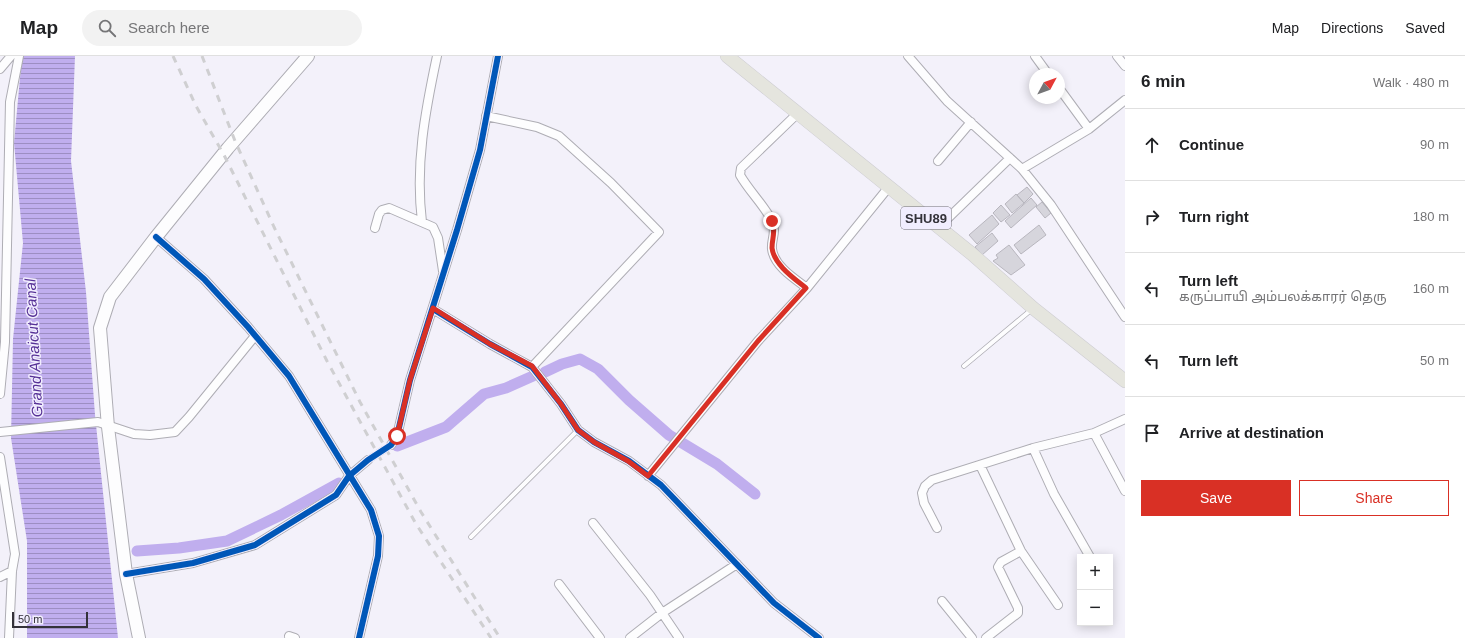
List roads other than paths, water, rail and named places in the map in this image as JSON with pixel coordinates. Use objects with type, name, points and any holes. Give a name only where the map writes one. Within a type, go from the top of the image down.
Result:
[{"type":"main road","points":[[140,638],[126,574],[103,424],[100,328],[110,297],[228,148],[308,56]]},
{"type":"main road","name":"SHU89","points":[[727,56],[938,227],[1033,308],[1125,381]]},
{"type":"street","points":[[0,69],[11,56]]},
{"type":"street","points":[[0,394],[10,102],[19,56]]},
{"type":"street","points":[[422,222],[419,200],[423,124],[437,56]]},
{"type":"street","points":[[391,445],[397,436],[410,380],[480,150],[498,56]]},
{"type":"street","points":[[908,56],[947,101],[1022,169],[1051,205],[1125,318]]},
{"type":"street","points":[[1035,56],[1044,68]]},
{"type":"street","points":[[1117,56],[1125,66]]},
{"type":"street","points":[[1065,96],[1089,129]]},
{"type":"street","points":[[1022,169],[1089,129],[1125,100]]},
{"type":"street","points":[[798,114],[741,168],[740,175],[772,221],[775,231],[772,249],[777,261],[788,274],[806,288]]},
{"type":"street","points":[[486,116],[537,127],[559,136],[611,183],[659,232],[532,366]]},
{"type":"street","points":[[938,161],[971,122]]},
{"type":"street","points":[[938,227],[1010,158]]},
{"type":"street","points":[[648,476],[758,341],[806,288],[888,188]]},
{"type":"street","points":[[375,228],[378,214],[382,210],[388,208],[433,227],[438,238],[443,273]]},
{"type":"street","points":[[156,237],[204,279],[289,376],[371,510],[379,536],[378,556],[359,638]]},
{"type":"street","points":[[1117,306],[1125,300]]},
{"type":"street","points":[[433,308],[490,344],[532,366],[561,404],[578,430],[594,442],[628,461],[661,485],[774,602],[819,638]]},
{"type":"street","points":[[4,432],[103,424],[134,434],[150,435],[175,432],[190,417],[255,336]]},
{"type":"street","points":[[937,528],[924,503],[922,493],[925,486],[932,480],[1033,448],[1094,433],[1125,419]]},
{"type":"street","points":[[1094,433],[1125,490]]},
{"type":"street","points":[[1033,448],[1054,494],[1088,554]]},
{"type":"street","points":[[0,457],[15,554],[12,571],[9,638]]},
{"type":"street","points":[[126,574],[193,563],[255,545],[336,495],[349,476],[368,460]]},
{"type":"street","points":[[980,465],[1021,551],[1058,606]]},
{"type":"street","points":[[593,523],[650,595],[679,638]]},
{"type":"street","points":[[986,638],[1018,613],[1018,608],[998,567],[1001,562],[1021,551]]},
{"type":"street","points":[[630,638],[662,613],[737,564]]},
{"type":"street","points":[[0,577],[12,571]]},
{"type":"street","points":[[559,584],[600,638]]},
{"type":"street","points":[[942,601],[972,638]]},
{"type":"lane","points":[[964,366],[1033,308]]},
{"type":"lane","points":[[471,537],[578,430]]},
{"type":"water","name":"Grand Anaicut Canal","points":[[22,56],[75,56],[71,161],[86,292],[95,415],[118,638],[27,638],[27,541],[11,438],[13,339],[23,243],[14,143]]},
{"type":"waterway","points":[[545,372],[562,364],[580,359],[598,369],[629,400],[669,435],[717,464],[755,494]]},
{"type":"waterway","points":[[397,446],[446,427],[484,394],[506,388],[533,376]]},
{"type":"waterway","points":[[137,551],[179,548],[227,541],[281,515],[339,483]]},
{"type":"tunnel","points":[[368,460],[391,445]]},
{"type":"railway","points":[[173,56],[196,106],[224,155],[327,361],[416,524],[491,638]]},
{"type":"railway","points":[[202,56],[235,141],[274,227],[360,402],[421,512],[500,638]]}]
